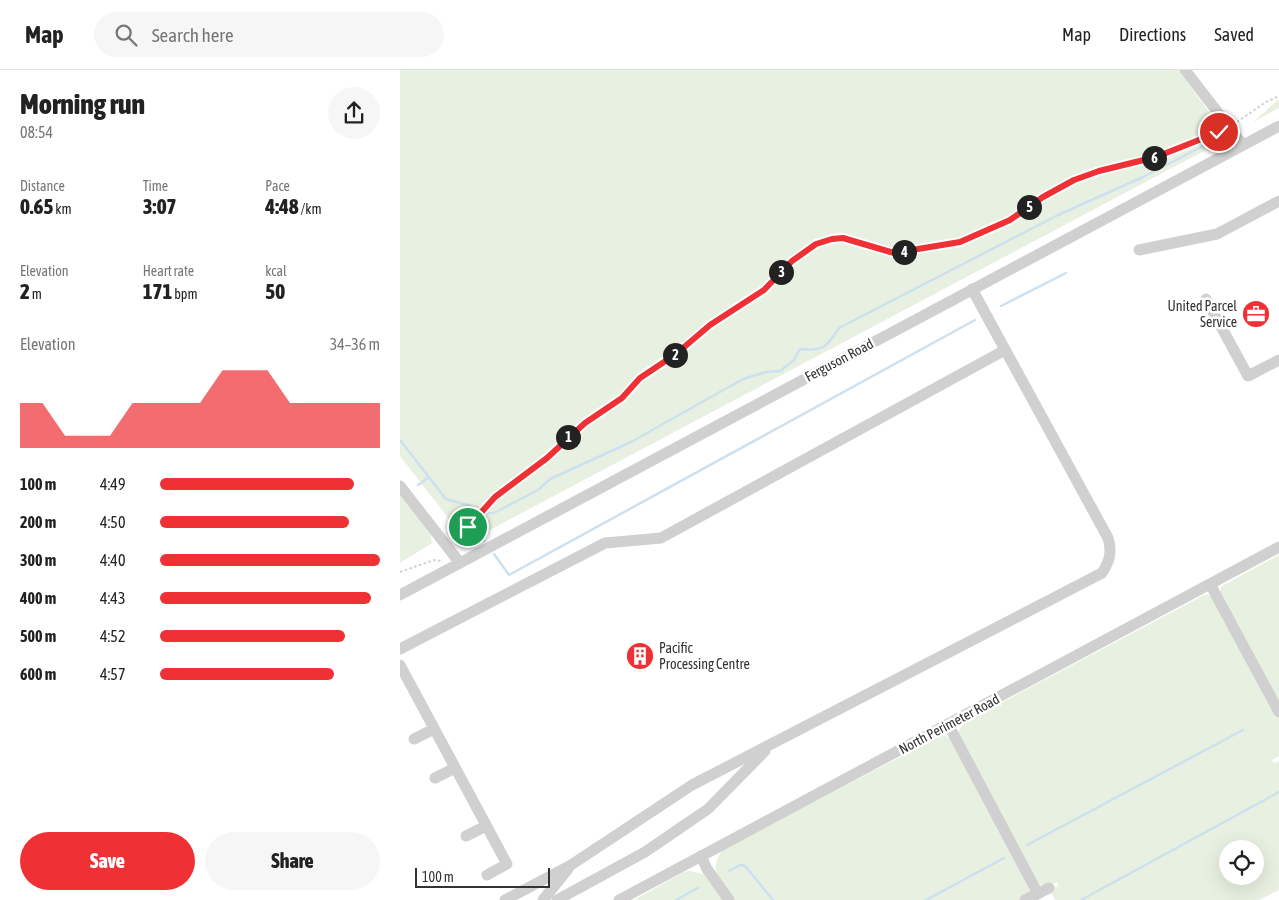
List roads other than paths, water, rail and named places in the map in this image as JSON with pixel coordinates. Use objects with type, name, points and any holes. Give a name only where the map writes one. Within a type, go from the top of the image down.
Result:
[{"type":"street","points":[[1185,70],[1244,145]]},
{"type":"street","name":"Ferguson Road","points":[[400,595],[1279,126]]},
{"type":"street","points":[[1138,250],[1217,234],[1279,201]]},
{"type":"street","points":[[505,900],[571,865],[692,785],[1096,578],[1102,573],[1107,566],[1111,549],[1108,538],[972,289]]},
{"type":"street","points":[[1206,299],[1248,376],[1279,360]]},
{"type":"street","points":[[400,649],[605,544],[661,538],[1006,350]]},
{"type":"street","points":[[400,486],[460,563]]},
{"type":"street","name":"North Perimeter Road","points":[[620,900],[1279,547]]},
{"type":"street","points":[[1210,584],[1279,712]]},
{"type":"street","points":[[400,666],[507,864],[487,875]]},
{"type":"street","points":[[948,724],[1038,894]]},
{"type":"street","points":[[414,739],[434,728]]},
{"type":"street","points":[[556,900],[645,852],[708,809],[774,743]]},
{"type":"street","points":[[435,778],[455,768]]},
{"type":"street","points":[[466,836],[486,826]]},
{"type":"street","points":[[701,856],[707,869],[729,900]]},
{"type":"street","points":[[543,900],[571,865]]},
{"type":"street","points":[[1025,900],[1049,888]]},
{"type":"waterway","points":[[483,513],[494,513],[538,490],[550,479],[631,442],[743,379],[766,372],[780,371],[794,360],[800,349],[819,349],[824,347],[839,328],[1058,215],[1143,177],[1205,145]]},
{"type":"waterway","points":[[1001,306],[1066,273]]},
{"type":"waterway","points":[[494,554],[509,575],[975,320]]},
{"type":"waterway","points":[[400,440],[446,499],[471,506],[483,513],[472,527],[484,541]]},
{"type":"waterway","points":[[418,485],[429,477]]},
{"type":"waterway","points":[[1027,845],[1243,730]]},
{"type":"waterway","points":[[1081,900],[1279,792]]},
{"type":"waterway","points":[[926,900],[1004,858]]},
{"type":"waterway","points":[[729,871],[740,865],[745,866],[773,900]]},
{"type":"waterway","points":[[676,900],[698,888]]},
{"type":"place","name":"United Parcel Service","points":[[1256,314]]},
{"type":"place","name":"Pacific Processing Centre","points":[[640,656]]}]
